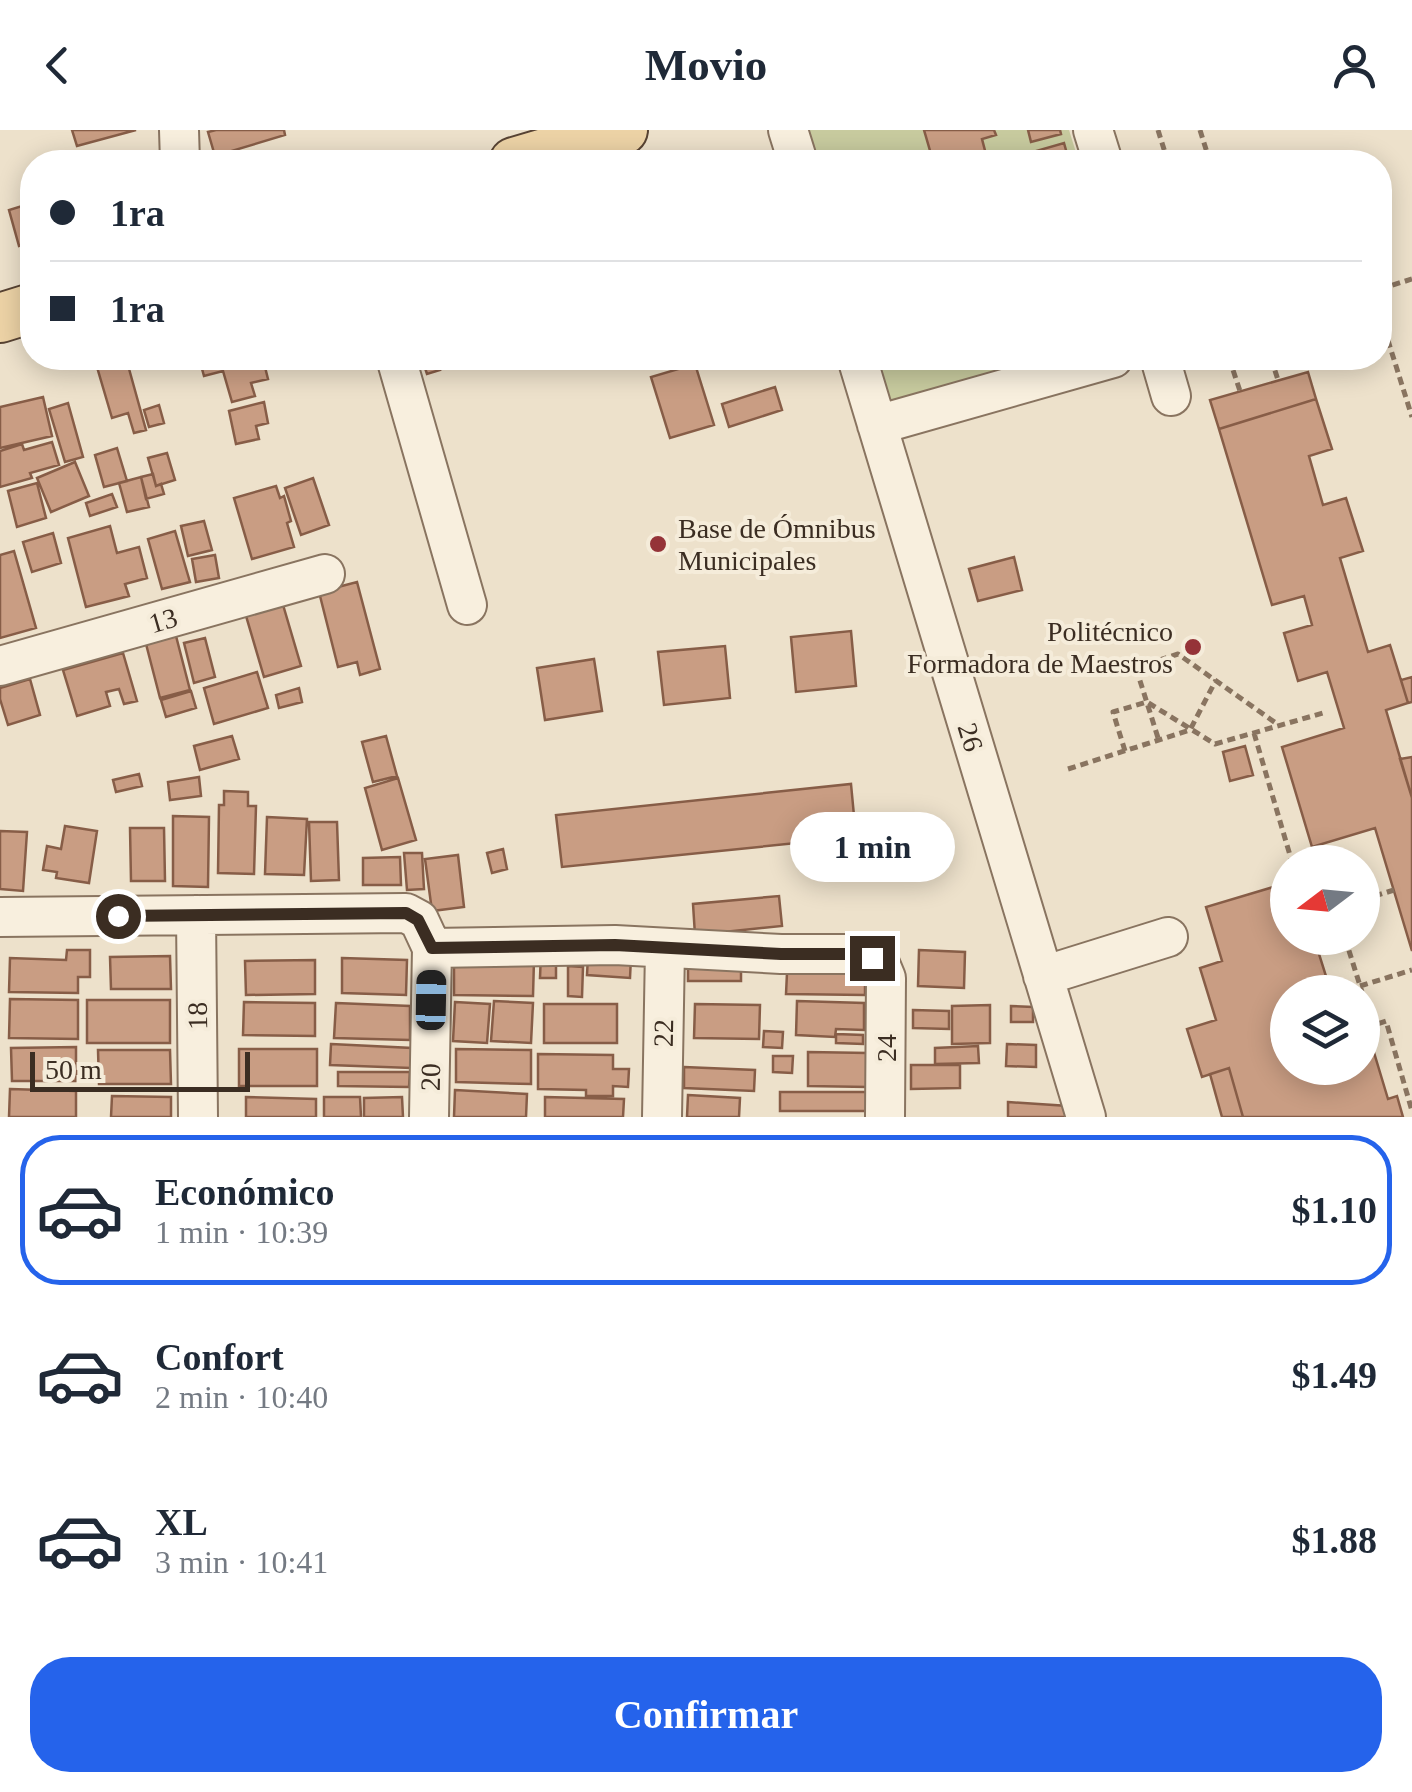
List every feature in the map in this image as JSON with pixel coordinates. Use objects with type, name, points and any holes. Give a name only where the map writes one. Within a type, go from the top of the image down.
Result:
[{"type":"main road","points":[[558,140],[624,130]]},
{"type":"street","points":[[399,370],[468,605]]},
{"type":"street","name":"26","points":[[861,370],[1086,1117]]},
{"type":"street","points":[[877,425],[1071,370]]},
{"type":"street","points":[[1164,370],[1172,396]]},
{"type":"street","name":"13","points":[[0,666],[325,574]]},
{"type":"street","points":[[0,917],[406,913],[425,934],[665,949]]},
{"type":"street","name":"18","points":[[196,916],[198,1117]]},
{"type":"street","name":"20","points":[[425,934],[429,1117]]},
{"type":"street","points":[[1043,976],[1168,937]]},
{"type":"street","name":"24","points":[[665,949],[856,954],[872,958],[886,978],[885,1117]]},
{"type":"street","name":"22","points":[[662,1117],[665,949]]},
{"type":"path","points":[[1392,353],[1412,417]]},
{"type":"path","points":[[1233,370],[1240,392]]},
{"type":"path","points":[[1275,370],[1278,380]]},
{"type":"path","points":[[1122,672],[1178,654],[1280,726]]},
{"type":"path","points":[[1136,668],[1158,740]]},
{"type":"path","points":[[1068,769],[1190,730],[1216,680]]},
{"type":"path","points":[[1125,752],[1113,712],[1147,702],[1215,744],[1324,712]]},
{"type":"path","points":[[1254,733],[1287,845]]},
{"type":"path","points":[[1380,894],[1394,890]]},
{"type":"path","points":[[1380,983],[1412,970]]},
{"type":"path","points":[[1380,1024],[1386,1022],[1412,1111]]},
{"type":"green space","points":[[809,130],[1069,130],[1075,150],[815,150]]},
{"type":"green space","points":[[882,370],[1008,370],[892,405]]},
{"type":"building","points":[[72,130],[136,130],[77,146]]},
{"type":"building","points":[[284,130],[285,135],[235,150],[213,150],[208,132]]},
{"type":"building","points":[[924,130],[994,130],[996,135],[982,139],[985,150],[930,150]]},
{"type":"building","points":[[1028,130],[1060,130],[1061,134],[1031,142]]},
{"type":"building","points":[[1064,143],[1066,150],[1040,150]]},
{"type":"building","points":[[20,207],[19,246],[9,210]]},
{"type":"building","points":[[98,370],[129,370],[146,430],[134,433],[128,413],[112,418]]},
{"type":"building","points":[[202,370],[266,370],[268,379],[251,383],[255,396],[232,402],[223,371],[204,376]]},
{"type":"building","points":[[675,370],[697,370],[714,425],[670,438],[651,377]]},
{"type":"building","points":[[1308,372],[1316,399],[1219,429],[1210,400]]},
{"type":"building","points":[[775,387],[782,410],[729,427],[722,404]]},
{"type":"building","points":[[43,397],[52,436],[0,448],[0,407]]},
{"type":"building","points":[[1316,399],[1332,449],[1309,456],[1323,505],[1346,498],[1363,551],[1340,558],[1368,652],[1390,645],[1408,703],[1386,710],[1412,798],[1412,951],[1375,828],[1311,845],[1282,747],[1344,728],[1327,672],[1298,681],[1284,633],[1312,625],[1304,596],[1272,605],[1219,429]]},
{"type":"building","points":[[264,402],[268,423],[256,426],[259,439],[236,444],[229,411]]},
{"type":"building","points":[[68,403],[83,457],[65,462],[49,409]]},
{"type":"building","points":[[159,405],[164,423],[149,427],[144,410]]},
{"type":"building","points":[[52,442],[59,465],[0,487],[0,451],[22,444],[24,450]]},
{"type":"building","points":[[117,448],[127,481],[104,487],[95,455]]},
{"type":"building","points":[[167,453],[175,480],[156,486],[148,458]]},
{"type":"building","points":[[75,462],[89,496],[51,512],[37,478]]},
{"type":"building","points":[[153,474],[156,486],[161,484],[164,494],[146,499],[141,477]]},
{"type":"building","points":[[141,477],[149,507],[127,512],[119,483]]},
{"type":"building","points":[[313,478],[329,525],[301,535],[285,488]]},
{"type":"building","points":[[37,483],[46,518],[17,527],[8,491]]},
{"type":"building","points":[[276,486],[280,498],[284,496],[294,547],[252,559],[234,498]]},
{"type":"building","points":[[112,494],[117,507],[90,516],[86,503]]},
{"type":"building","points":[[204,521],[212,550],[188,556],[181,526]]},
{"type":"building","points":[[110,526],[117,553],[139,547],[147,578],[125,584],[129,596],[86,607],[68,538]]},
{"type":"building","points":[[175,531],[190,582],[162,589],[148,539]]},
{"type":"building","points":[[53,533],[61,563],[32,572],[23,542]]},
{"type":"building","points":[[14,551],[36,628],[0,638],[0,555]]},
{"type":"building","points":[[215,555],[219,578],[196,582],[192,559]]},
{"type":"building","points":[[1014,557],[1022,590],[978,601],[969,569]]},
{"type":"building","points":[[357,582],[380,669],[360,675],[357,662],[338,667],[319,592]]},
{"type":"building","points":[[281,598],[301,666],[264,677],[244,609]]},
{"type":"building","points":[[851,631],[856,686],[796,692],[791,637]]},
{"type":"building","points":[[176,636],[190,690],[160,698],[146,644]]},
{"type":"building","points":[[205,638],[215,677],[194,683],[184,643]]},
{"type":"building","points":[[725,646],[730,698],[664,705],[658,652]]},
{"type":"building","points":[[123,653],[137,701],[124,704],[119,689],[106,692],[110,706],[77,716],[63,670]]},
{"type":"building","points":[[594,659],[602,711],[545,720],[537,668]]},
{"type":"building","points":[[257,672],[268,708],[214,724],[204,688]]},
{"type":"building","points":[[1412,677],[1412,702],[1408,703],[1401,680]]},
{"type":"building","points":[[30,679],[40,715],[8,725],[0,688]]},
{"type":"building","points":[[299,688],[302,702],[279,708],[276,695]]},
{"type":"building","points":[[191,691],[196,708],[166,717],[161,700]]},
{"type":"building","points":[[232,736],[239,759],[200,770],[194,746]]},
{"type":"building","points":[[386,736],[397,776],[373,782],[362,742]]},
{"type":"building","points":[[1245,746],[1253,775],[1230,781],[1223,752]]},
{"type":"building","points":[[1412,757],[1412,798],[1400,759]]},
{"type":"building","points":[[139,774],[142,786],[116,792],[113,780]]},
{"type":"building","points":[[199,777],[201,796],[170,800],[168,782]]},
{"type":"building","points":[[398,778],[416,840],[382,850],[365,788]]},
{"type":"building","points":[[851,784],[856,837],[562,867],[556,815]]},
{"type":"building","points":[[224,791],[248,792],[248,806],[256,806],[254,874],[218,873],[219,805],[224,805]]},
{"type":"building","points":[[173,816],[209,817],[208,887],[173,886]]},
{"type":"building","points":[[267,817],[307,819],[304,875],[265,874]]},
{"type":"building","points":[[309,822],[337,822],[339,880],[311,881]]},
{"type":"building","points":[[65,826],[97,831],[89,883],[56,878],[57,872],[43,870],[47,846],[61,849]]},
{"type":"building","points":[[130,828],[164,828],[165,881],[131,881]]},
{"type":"building","points":[[0,831],[27,832],[23,891],[0,889]]},
{"type":"building","points":[[503,849],[507,869],[492,873],[487,853]]},
{"type":"building","points":[[404,853],[422,853],[424,889],[407,890]]},
{"type":"building","points":[[458,855],[464,907],[432,911],[425,859]]},
{"type":"building","points":[[400,857],[401,885],[363,885],[363,858]]},
{"type":"building","points":[[1270,888],[1270,955],[1319,955],[1326,975],[1270,975],[1270,1085],[1380,1085],[1380,1072],[1388,1099],[1397,1096],[1403,1117],[1243,1117],[1229,1068],[1202,1077],[1187,1029],[1216,1020],[1200,968],[1222,961],[1206,907]]},
{"type":"building","points":[[779,896],[782,926],[695,935],[693,904]]},
{"type":"building","points":[[67,950],[90,950],[90,977],[78,977],[78,993],[9,992],[10,958],[66,960]]},
{"type":"building","points":[[919,950],[965,952],[964,988],[918,986]]},
{"type":"building","points":[[541,952],[556,952],[556,978],[540,978]]},
{"type":"building","points":[[588,955],[631,957],[630,978],[587,975]]},
{"type":"building","points":[[170,956],[171,989],[111,989],[110,957]]},
{"type":"building","points":[[342,958],[407,960],[406,995],[342,993]]},
{"type":"building","points":[[454,959],[534,960],[533,996],[454,995]]},
{"type":"building","points":[[315,960],[315,994],[246,995],[245,961]]},
{"type":"building","points":[[688,961],[741,961],[741,981],[688,981]]},
{"type":"building","points":[[568,966],[583,967],[582,997],[568,996]]},
{"type":"building","points":[[787,973],[865,974],[865,995],[786,994]]},
{"type":"building","points":[[10,999],[78,1000],[78,1039],[9,1038]]},
{"type":"building","points":[[87,1000],[170,1000],[170,1043],[87,1043]]},
{"type":"building","points":[[494,1001],[533,1003],[531,1043],[491,1041]]},
{"type":"building","points":[[797,1001],[864,1003],[864,1030],[836,1029],[835,1037],[796,1035]]},
{"type":"building","points":[[244,1002],[315,1003],[315,1036],[243,1035]]},
{"type":"building","points":[[455,1002],[490,1004],[487,1043],[453,1041]]},
{"type":"building","points":[[336,1003],[410,1006],[410,1040],[334,1038]]},
{"type":"building","points":[[544,1004],[617,1004],[617,1043],[544,1043]]},
{"type":"building","points":[[695,1004],[760,1005],[759,1039],[694,1038]]},
{"type":"building","points":[[990,1005],[990,1043],[952,1044],[952,1006]]},
{"type":"building","points":[[1011,1006],[1033,1007],[1033,1022],[1011,1022]]},
{"type":"building","points":[[913,1010],[949,1011],[949,1029],[913,1028]]},
{"type":"building","points":[[764,1031],[783,1032],[782,1048],[763,1047]]},
{"type":"building","points":[[836,1034],[863,1035],[863,1044],[836,1043]]},
{"type":"building","points":[[331,1044],[412,1048],[411,1068],[330,1065]]},
{"type":"building","points":[[1007,1044],[1036,1045],[1036,1067],[1006,1066]]},
{"type":"building","points":[[978,1046],[979,1063],[935,1064],[935,1048]]},
{"type":"building","points":[[76,1047],[76,1081],[12,1081],[11,1048]]},
{"type":"building","points":[[239,1049],[317,1049],[317,1086],[239,1086]]},
{"type":"building","points":[[456,1049],[531,1050],[531,1084],[456,1082]]},
{"type":"building","points":[[98,1050],[170,1050],[171,1084],[99,1084]]},
{"type":"building","points":[[808,1052],[868,1053],[868,1087],[808,1086]]},
{"type":"building","points":[[538,1054],[613,1055],[613,1069],[629,1069],[628,1087],[613,1086],[613,1096],[586,1096],[586,1090],[538,1089]]},
{"type":"building","points":[[773,1056],[793,1056],[792,1073],[773,1072]]},
{"type":"building","points":[[911,1065],[960,1065],[960,1088],[911,1089]]},
{"type":"building","points":[[684,1067],[755,1070],[754,1091],[684,1088]]},
{"type":"building","points":[[1229,1068],[1243,1117],[1222,1117],[1210,1074]]},
{"type":"building","points":[[338,1072],[410,1072],[409,1087],[338,1086]]},
{"type":"building","points":[[10,1089],[76,1091],[76,1117],[9,1117]]},
{"type":"building","points":[[455,1090],[527,1094],[526,1117],[454,1117]]},
{"type":"building","points":[[780,1092],[866,1092],[867,1111],[780,1111]]},
{"type":"building","points":[[688,1095],[740,1098],[739,1117],[687,1117]]},
{"type":"building","points":[[112,1096],[171,1097],[171,1117],[111,1117]]},
{"type":"building","points":[[246,1097],[316,1099],[316,1117],[246,1117]]},
{"type":"building","points":[[324,1097],[360,1097],[361,1117],[324,1117]]},
{"type":"building","points":[[402,1097],[403,1117],[364,1117],[364,1098]]},
{"type":"building","points":[[545,1097],[624,1099],[623,1117],[545,1117]]},
{"type":"building","points":[[1008,1102],[1068,1106],[1067,1117],[1008,1117]]},
{"type":"place","name":"Base de Ómnibus Municipales","points":[[658,544]]},
{"type":"place","name":"Politécnico Formadora de Maestros","points":[[1193,647]]},
{"type":"route","points":[[118,916],[406,913],[418,920],[432,948],[615,945],[856,954],[872,958]]}]
